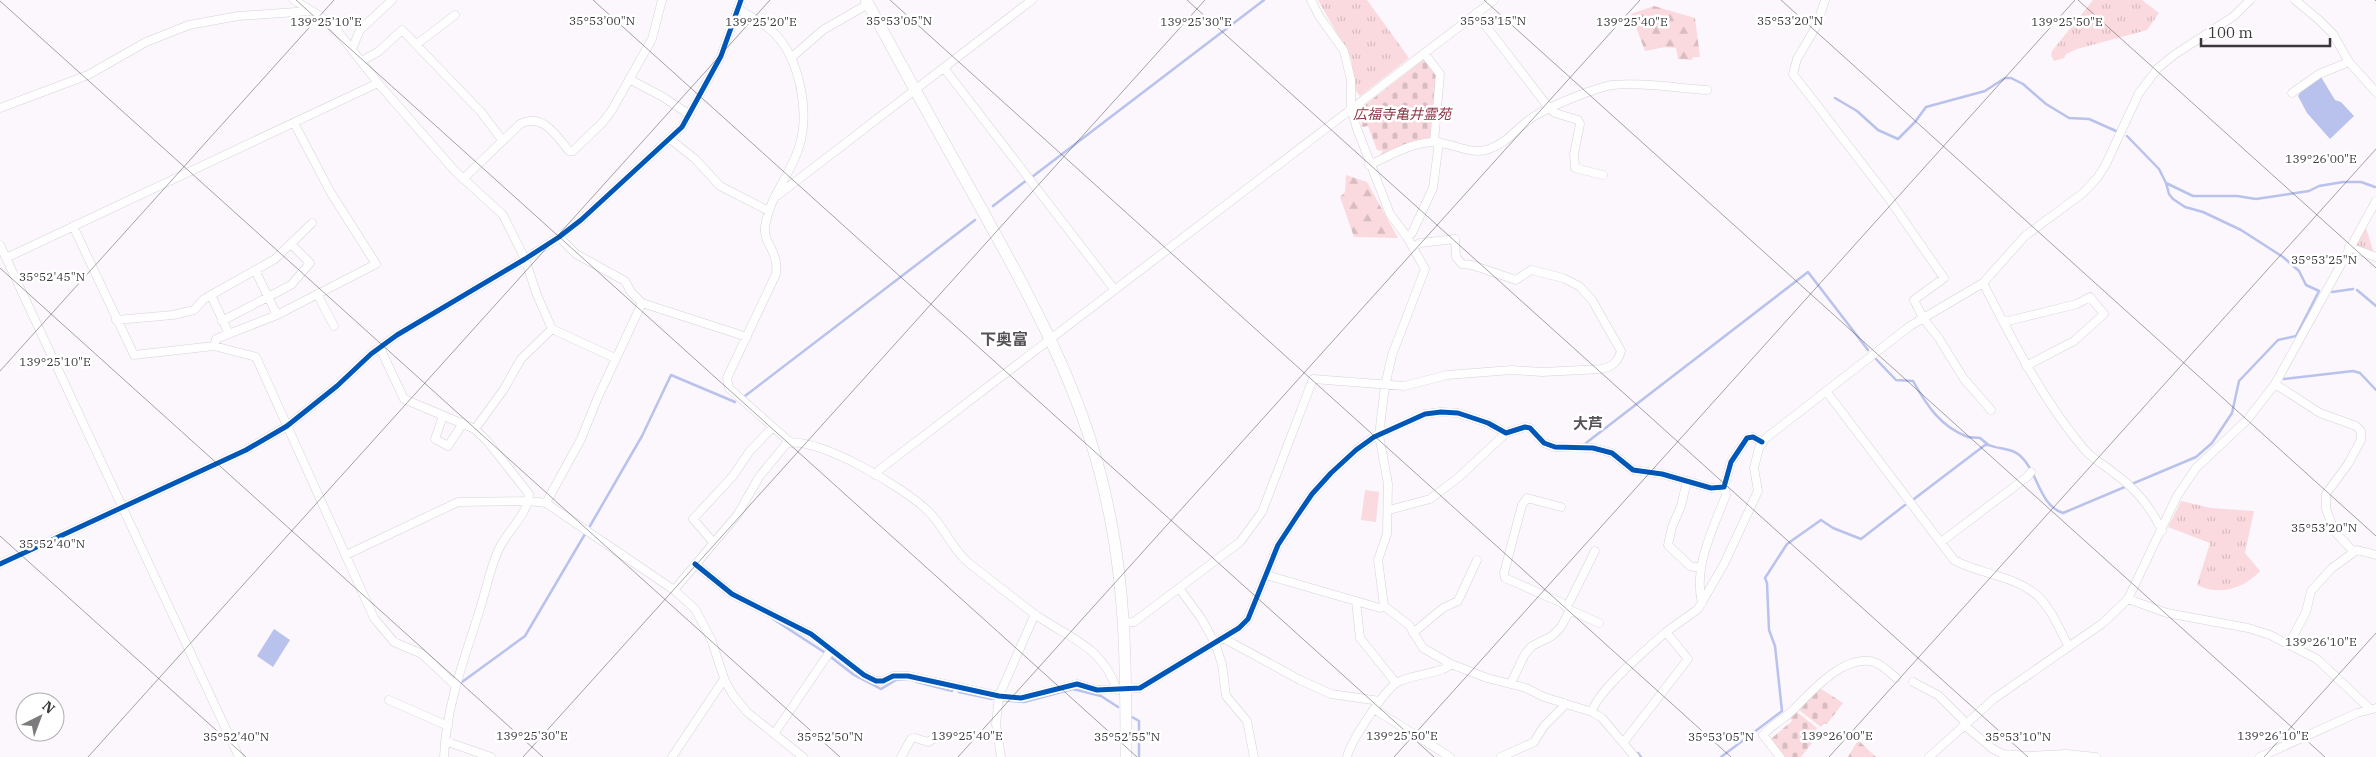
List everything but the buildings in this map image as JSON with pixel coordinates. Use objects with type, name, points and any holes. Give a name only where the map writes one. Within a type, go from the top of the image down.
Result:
[{"type":"street","points":[[294,0],[320,16],[334,28],[378,83],[463,179],[502,215],[525,259],[537,295],[552,329],[615,358]]},
{"type":"street","points":[[352,49],[360,30],[392,0]]},
{"type":"street","points":[[463,179],[520,124],[532,119],[545,125],[569,151],[573,151],[603,122],[629,79],[652,39],[662,0]]},
{"type":"street","points":[[0,564],[246,450],[287,426],[337,386],[366,358],[397,335],[559,237],[670,139],[690,116],[721,56],[742,0]]},
{"type":"street","points":[[775,197],[1032,0]]},
{"type":"street","points":[[1311,0],[1319,16],[1344,51],[1351,80],[1351,108],[1370,164],[1390,214],[1407,237],[1425,269],[1392,355],[1385,386],[1379,435],[1388,484],[1389,510],[1386,534],[1378,560],[1384,606],[1409,625],[1423,648],[1451,664],[1487,678],[1512,683],[1544,698],[1592,712],[1602,718],[1635,757]]},
{"type":"street","points":[[875,475],[878,470],[1494,0]]},
{"type":"street","points":[[1825,0],[1817,25],[1797,59],[1793,74],[1886,196],[1944,278],[1914,300],[1923,318],[1964,379],[1991,410]]},
{"type":"street","points":[[2295,0],[2320,20],[2333,34],[2349,62],[2376,92]]},
{"type":"street","points":[[1592,712],[1594,706],[1615,680],[1666,632],[1691,615],[1702,603],[1741,530],[1758,491],[1754,468],[1762,442],[1865,359],[1923,318],[1983,283],[2025,236],[2083,193],[2105,166],[2140,93],[2158,68],[2174,55],[2234,16],[2247,1]]},
{"type":"street","points":[[791,58],[823,30],[867,2],[1051,338],[1076,396],[1101,475],[1119,568],[1123,623],[1122,690],[1126,757]]},
{"type":"street","points":[[738,9],[776,34],[791,58],[799,84],[802,132],[799,148],[769,211],[765,229],[768,244],[773,249],[777,261],[776,274],[727,378],[729,388],[790,443]]},
{"type":"street","points":[[0,108],[88,75],[146,42],[189,25],[238,16],[310,11]]},
{"type":"street","points":[[1476,13],[1549,108],[1555,113],[1574,118],[1580,124],[1574,154],[1575,168],[1603,175]]},
{"type":"street","points":[[417,44],[454,15]]},
{"type":"street","points":[[361,61],[378,52],[402,30],[481,112],[502,140]]},
{"type":"street","points":[[1407,237],[1412,233],[1433,188],[1437,172],[1436,142],[1440,74],[1424,53]]},
{"type":"street","points":[[2292,93],[2319,74],[2349,62]]},
{"type":"street","points":[[944,68],[1114,289]]},
{"type":"street","points":[[629,79],[663,97],[690,116]]},
{"type":"street","points":[[6,258],[378,83]]},
{"type":"street","points":[[1370,164],[1410,146],[1436,142],[1469,150],[1489,150],[1510,139],[1531,118],[1549,108],[1597,88],[1611,86],[1707,90]]},
{"type":"street","points":[[214,346],[216,339],[277,315],[376,264],[331,193],[294,123]]},
{"type":"street","points":[[670,139],[720,186],[769,211]]},
{"type":"street","points":[[1929,757],[1995,698],[2106,621],[2128,600],[2162,532],[2170,508],[2196,468],[2247,420],[2275,384],[2376,201]]},
{"type":"street","points":[[116,320],[173,315],[194,310],[204,299],[274,259],[312,223]]},
{"type":"street","points":[[73,226],[134,355],[214,346],[256,357],[374,618],[394,642],[422,654],[456,686]]},
{"type":"street","points":[[559,237],[576,254],[625,281],[631,292],[642,303],[747,337]]},
{"type":"street","points":[[1123,623],[1134,622],[1240,542],[1262,512],[1313,379],[1385,386],[1411,386],[1447,375],[1469,375],[1494,371],[1602,369],[1616,362],[1621,351],[1592,300],[1572,281],[1531,270],[1516,280],[1472,265],[1462,264],[1456,257],[1455,239],[1420,243],[1413,247]]},
{"type":"street","points":[[222,321],[291,285],[310,263],[291,244]]},
{"type":"street","points":[[0,245],[239,757]]},
{"type":"street","points":[[2349,247],[2376,257]]},
{"type":"street","points":[[254,270],[277,315]]},
{"type":"street","points":[[1983,283],[2026,366],[2086,452],[2134,489],[2158,522],[2162,532]]},
{"type":"street","points":[[317,294],[334,326]]},
{"type":"street","points":[[211,295],[229,334]]},
{"type":"street","points":[[2004,322],[2072,306],[2090,297],[2104,314],[2074,341],[2026,366]]},
{"type":"street","points":[[546,503],[581,439],[615,358],[642,303]]},
{"type":"street","points":[[475,429],[504,389],[521,359],[552,329]]},
{"type":"street","points":[[380,348],[404,399],[475,429],[488,442],[528,494],[528,500],[498,550],[456,686],[445,741],[444,757]]},
{"type":"street","points":[[2275,384],[2312,408],[2356,426],[2361,432],[2361,440],[2348,464],[2326,494],[2326,509],[2332,524],[2345,545],[2353,552]]},
{"type":"street","points":[[1826,390],[1940,542],[1958,562],[2014,581],[2042,597],[2070,647]]},
{"type":"street","points":[[695,564],[732,594],[811,634],[864,675],[876,680],[883,680],[893,676],[908,676],[999,696],[1021,698],[1077,684],[1097,690],[1140,688],[1223,638],[1248,619],[1278,545],[1312,494],[1356,450],[1379,435],[1425,414],[1441,412],[1458,413],[1488,423],[1506,433]]},
{"type":"street","points":[[443,416],[435,439],[448,446],[462,424]]},
{"type":"street","points":[[713,542],[693,519],[728,482],[749,452],[773,427]]},
{"type":"street","points":[[1389,510],[1410,506],[1430,499],[1459,477],[1506,433],[1525,427],[1530,428],[1544,443],[1555,447],[1602,450],[1612,453],[1633,470],[1662,474],[1710,488],[1724,487]]},
{"type":"street","points":[[1702,603],[1698,580],[1700,568],[1726,495],[1724,487],[1731,462],[1747,438],[1753,437],[1762,442]]},
{"type":"street","points":[[674,590],[738,514],[759,477],[786,443],[832,452],[875,475],[929,511],[968,563],[1035,614],[1087,645],[1122,690]]},
{"type":"street","points":[[1940,542],[2027,477],[2030,472]]},
{"type":"street","points":[[1687,481],[1668,546],[1690,566],[1700,568]]},
{"type":"street","points":[[1561,506],[1527,498],[1523,501],[1504,573],[1505,578],[1599,624]]},
{"type":"street","points":[[346,555],[458,502],[528,500],[546,503],[674,590],[695,609],[711,639],[725,681],[747,712],[803,757]]},
{"type":"street","points":[[2289,644],[2306,612],[2311,591],[2332,568],[2353,552],[2361,550],[2376,555]]},
{"type":"street","points":[[1512,683],[1525,654],[1532,646],[1552,636],[1561,627],[1595,551]]},
{"type":"street","points":[[1413,633],[1443,608],[1458,601],[1477,560]]},
{"type":"street","points":[[1266,575],[1380,608],[1384,606]]},
{"type":"street","points":[[1179,588],[1201,618],[1215,643],[1222,664],[1226,696],[1247,721],[1254,757]]},
{"type":"street","points":[[2128,600],[2167,613],[2258,631],[2289,644],[2317,659],[2373,708],[2260,757]]},
{"type":"street","points":[[1356,601],[1360,638],[1396,683]]},
{"type":"street","points":[[1001,757],[996,724],[999,696],[1035,614]]},
{"type":"street","points":[[1623,743],[1688,659],[1666,632]]},
{"type":"street","points":[[1223,638],[1300,680],[1331,694],[1377,698],[1380,701]]},
{"type":"street","points":[[774,734],[831,650]]},
{"type":"street","points":[[1780,757],[1763,735],[1794,709],[1828,675],[1861,662],[1872,662],[1882,665],[1896,678]]},
{"type":"street","points":[[1347,757],[1374,709],[1396,683],[1416,675],[1442,671],[1449,668],[1451,664]]},
{"type":"street","points":[[672,757],[725,681]]},
{"type":"street","points":[[1913,682],[1938,695],[1965,724],[1993,749],[2003,754],[2029,756],[2067,754],[2096,757]]},
{"type":"street","points":[[389,700],[448,726]]},
{"type":"street","points":[[1502,757],[1534,742],[1544,726],[1563,707],[1564,703]]},
{"type":"street","points":[[1374,709],[1450,757]]},
{"type":"street","points":[[902,757],[911,739],[928,742],[935,738]]},
{"type":"street","points":[[445,741],[491,757]]},
{"type":"green space","points":[[1318,0],[1367,0],[1409,58],[1360,96],[1356,91],[1351,58]]},
{"type":"green space","points":[[2093,0],[2142,0],[2159,13],[2147,30],[2077,49],[2066,54],[2064,58],[2054,61],[2051,55],[2052,51]]},
{"type":"green space","points":[[1654,6],[1695,18],[1700,57],[1693,57],[1692,60],[1678,59],[1676,48],[1665,47],[1645,51],[1631,14]]},
{"type":"green space","name":"広福寺亀井霊苑","points":[[1424,59],[1438,73],[1432,139],[1398,150],[1395,149],[1394,153],[1382,158],[1380,155],[1383,151],[1377,150],[1368,126],[1362,127],[1360,109]]},
{"type":"green space","points":[[1346,175],[1367,182],[1398,238],[1354,237],[1340,197],[1345,192]]},
{"type":"green space","points":[[2365,225],[2373,250],[2375,254],[2354,245]]},
{"type":"green space","points":[[1365,490],[1379,492],[1376,522],[1361,520]]},
{"type":"green space","points":[[2181,501],[2211,508],[2254,511],[2245,553],[2260,571],[2246,582],[2230,589],[2213,590],[2197,585],[2210,543],[2168,527]]},
{"type":"green space","points":[[1818,687],[1843,703],[1827,724],[1824,723],[1821,727],[1799,710]]},
{"type":"green space","points":[[1797,712],[1817,728],[1816,730],[1820,733],[1801,757],[1785,757],[1771,739],[1792,721],[1790,717]]},
{"type":"green space","points":[[1858,740],[1876,757],[1848,757]]},
{"type":"water","points":[[2321,77],[2335,100],[2341,102],[2354,116],[2330,139],[2307,113],[2298,96],[2303,88]]},
{"type":"water","points":[[274,629],[290,640],[273,667],[257,656]]},
{"type":"waterway","points":[[1032,177],[1264,0]]},
{"type":"waterway","points":[[1835,98],[1857,111],[1878,130],[1898,139],[1915,122],[1926,107],[1985,91],[2005,78],[2011,78],[2023,84],[2046,104],[2069,118],[2089,119],[2116,131]]},
{"type":"waterway","points":[[2127,136],[2159,169],[2166,183],[2193,196],[2237,196],[2256,199],[2309,191],[2319,186],[2343,182],[2361,182],[2375,187]]},
{"type":"waterway","points":[[993,206],[1027,180]]},
{"type":"waterway","points":[[1875,358],[1896,380],[1913,381],[1929,407],[1950,428],[1968,437],[1980,438],[1989,445],[2018,454],[2030,468],[2048,503],[2063,513],[2196,457],[2212,443],[2232,413],[2239,381],[2278,340],[2296,336],[2319,291],[2306,285],[2299,271],[2283,257],[2241,230],[2203,212],[2185,207],[2173,199],[2169,194],[2166,183]]},
{"type":"waterway","points":[[745,396],[975,220]]},
{"type":"waterway","points":[[1586,443],[1808,272],[1868,350]]},
{"type":"waterway","points":[[2332,292],[2353,289]]},
{"type":"waterway","points":[[2357,290],[2376,306]]},
{"type":"waterway","points":[[2284,379],[2353,371],[2360,373],[2376,390]]},
{"type":"waterway","points":[[590,526],[642,436],[671,375],[735,402]]},
{"type":"waterway","points":[[1914,499],[1985,445],[1989,445]]},
{"type":"waterway","points":[[1721,757],[1782,711],[1775,646],[1769,630],[1767,583],[1765,578],[1787,544],[1821,520],[1833,528],[1861,539],[1905,505]]},
{"type":"waterway","points":[[462,682],[525,636],[585,534]]},
{"type":"waterway","points":[[773,619],[824,652]]},
{"type":"waterway","points":[[832,658],[854,675],[881,689],[896,680],[904,679]]},
{"type":"waterway","points":[[917,682],[952,691]]},
{"type":"waterway","points":[[1001,700],[1024,702],[1073,689],[1101,696],[1118,707]]},
{"type":"waterway","points":[[959,692],[992,699]]},
{"type":"waterway","points":[[1132,717],[1139,721],[1139,757]]},
{"type":"waterway","points":[[1638,753],[1641,757]]},
{"type":"cycle path","points":[[0,564],[246,450],[287,426],[337,386],[371,354],[397,335],[559,237],[581,220],[682,127],[721,56],[741,0]]},
{"type":"cycle path","points":[[695,564],[732,594],[811,634],[864,675],[876,681],[883,681],[893,676],[908,676],[999,696],[1021,698],[1077,684],[1097,690],[1140,688],[1239,628],[1248,619],[1278,545],[1312,494],[1356,450],[1374,437],[1425,414],[1441,412],[1458,413],[1488,423],[1506,433],[1525,427],[1530,428],[1544,443],[1555,447],[1593,448],[1612,453],[1633,470],[1662,474],[1711,488],[1724,487],[1731,462],[1747,438],[1753,437],[1762,442]]},
{"type":"district","name":"下奥富","points":[[1004,339]]},
{"type":"district","name":"大芦","points":[[1588,423]]}]
